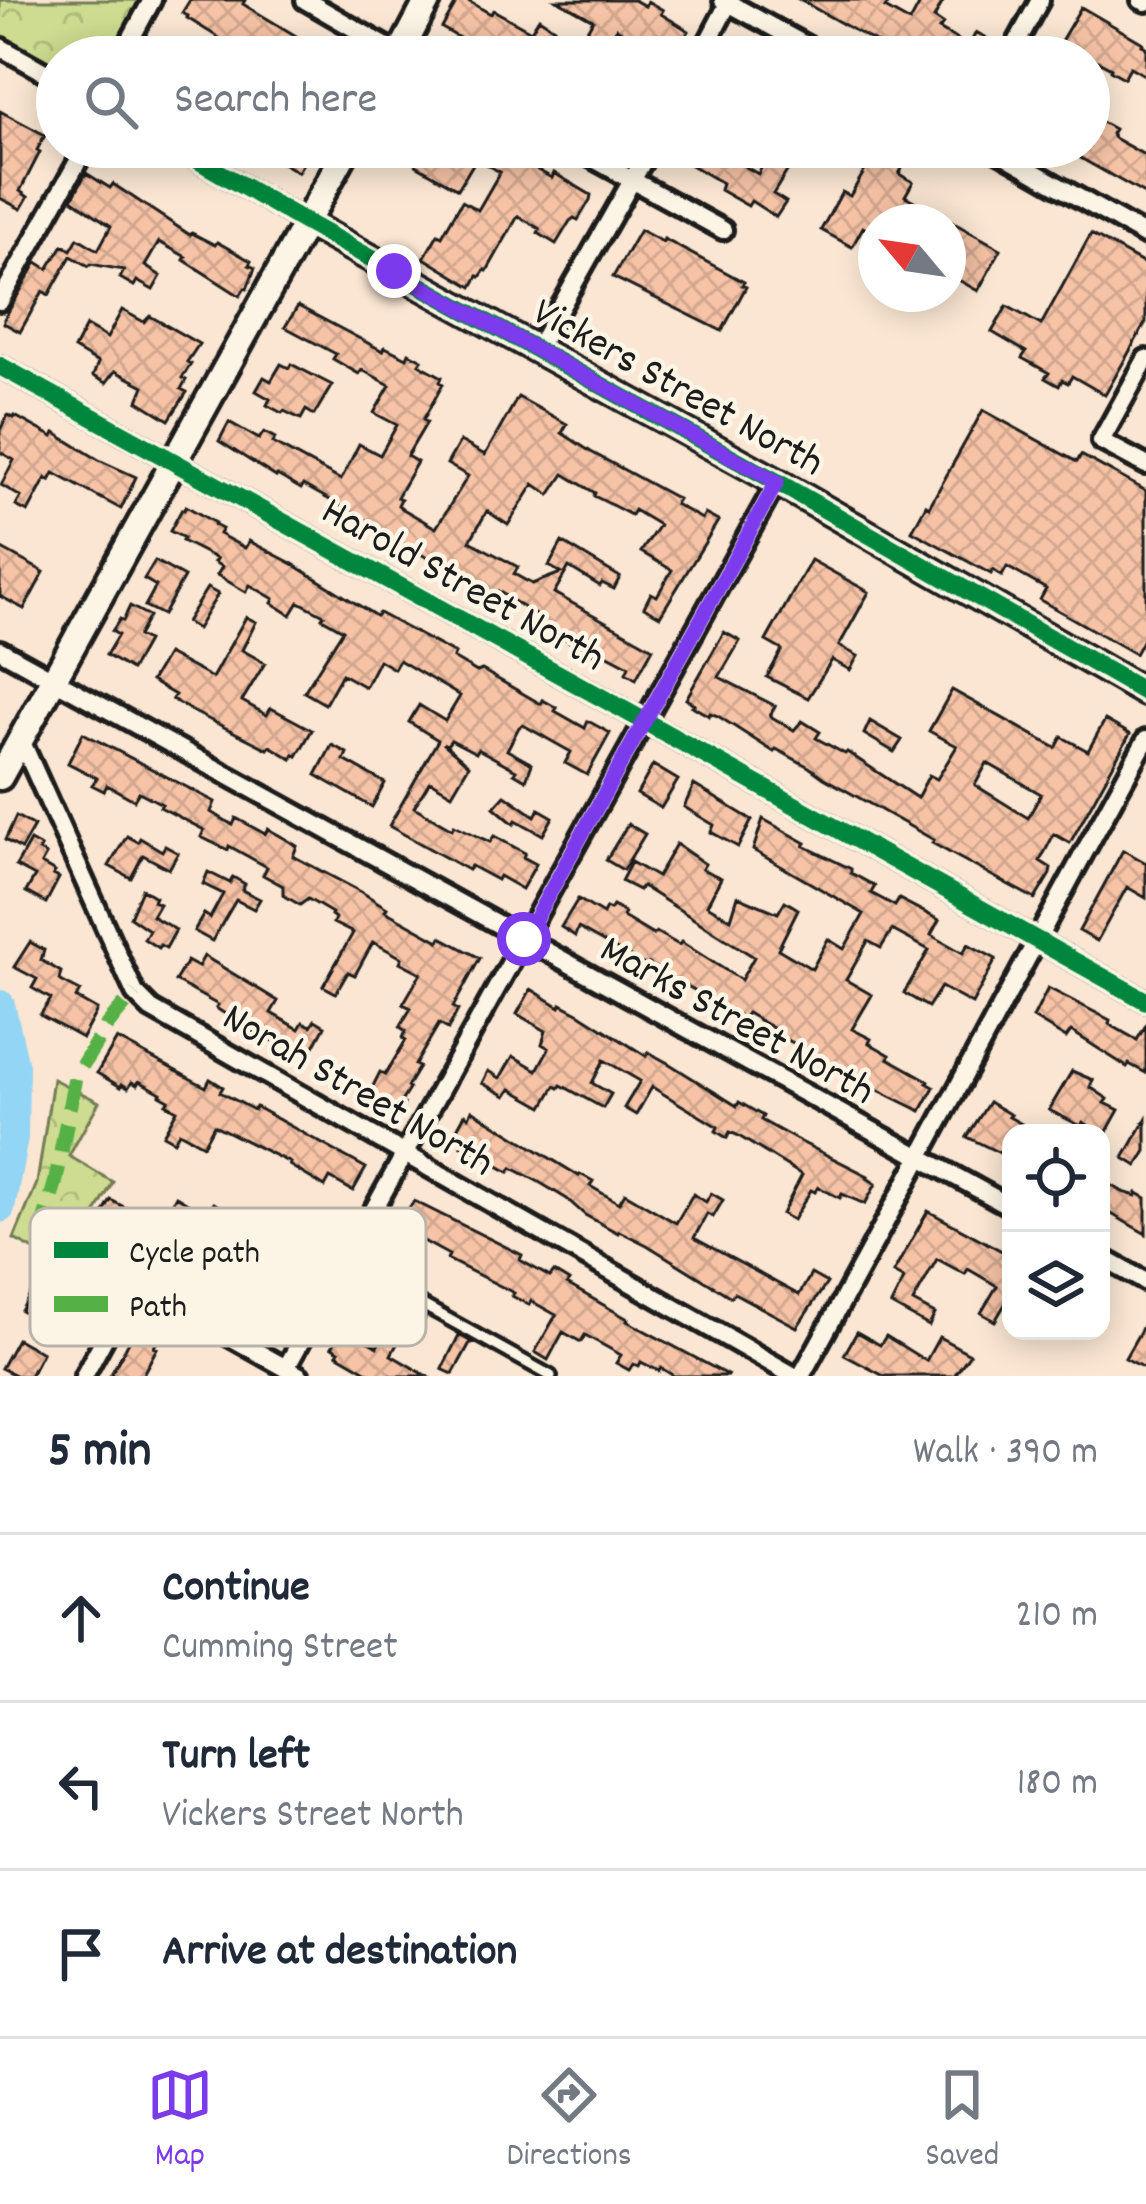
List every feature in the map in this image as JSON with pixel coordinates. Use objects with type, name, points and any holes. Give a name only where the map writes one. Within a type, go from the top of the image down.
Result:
[{"type":"street","points":[[132,36],[152,0]]},
{"type":"street","points":[[305,0],[367,36]]},
{"type":"street","points":[[411,36],[428,0]]},
{"type":"street","points":[[1020,36],[1040,0]]},
{"type":"street","points":[[710,36],[728,1],[790,36]]},
{"type":"street","points":[[0,47],[36,68]]},
{"type":"street","points":[[0,301],[74,168]]},
{"type":"street","name":"Vickers Street North","points":[[212,168],[1146,693]]},
{"type":"street","points":[[0,778],[336,168]]},
{"type":"street","points":[[611,168],[723,230]]},
{"type":"street","points":[[537,349],[640,168]]},
{"type":"street","points":[[1027,168],[1146,236]]},
{"type":"street","points":[[1146,359],[1101,441],[1146,465]]},
{"type":"street","name":"Harold Street North","points":[[0,367],[1146,1001]]},
{"type":"street","points":[[375,1208],[777,482]]},
{"type":"street","name":"Marks Street North","points":[[0,650],[1002,1203]]},
{"type":"street","name":"Norah Street North","points":[[21,740],[135,993],[151,1009],[797,1376]]},
{"type":"street","points":[[797,1376],[922,1158],[1146,740]]},
{"type":"street","points":[[1110,1262],[1146,1282]]},
{"type":"street","points":[[84,1376],[100,1346]]},
{"type":"street","points":[[247,1346],[293,1372]]},
{"type":"lane","points":[[426,1307],[551,1376]]},
{"type":"green space","points":[[0,0],[142,0],[122,36],[36,36],[36,57],[0,38]]},
{"type":"green space","points":[[53,1079],[99,1102],[69,1156],[113,1182],[99,1208],[30,1208],[30,1248],[14,1239],[37,1183]]},
{"type":"building","points":[[190,0],[245,0],[243,4],[296,36],[216,36],[182,13]]},
{"type":"building","points":[[458,0],[466,0],[531,31],[539,18],[554,28],[549,36],[456,36],[442,28]]},
{"type":"building","points":[[557,0],[634,0],[645,6],[647,1],[689,31],[686,36],[630,36],[616,28],[611,36],[594,36],[586,32],[593,20]]},
{"type":"building","points":[[800,0],[881,0],[888,4],[885,8],[910,22],[922,0],[944,0],[934,18],[943,24],[939,29],[951,36],[864,36]]},
{"type":"building","points":[[1081,7],[1143,43],[1146,76],[1130,67],[1124,78],[1110,70],[1110,36],[1064,36]]},
{"type":"building","points":[[0,111],[36,130],[36,160],[20,191],[28,197],[21,209],[0,198]]},
{"type":"building","points":[[1110,127],[1114,138],[1146,156],[1146,195],[1098,168],[1110,168]]},
{"type":"building","points":[[421,168],[471,168],[458,189]]},
{"type":"building","points":[[493,168],[534,168],[552,178],[554,173],[591,195],[590,200],[556,244],[518,216],[487,271],[472,287],[424,258],[462,201],[478,210],[500,172]]},
{"type":"building","points":[[696,168],[748,168],[758,174],[761,168],[789,168],[773,194],[786,202],[776,217],[720,190],[722,183]]},
{"type":"building","points":[[858,168],[902,168],[899,174],[913,182],[905,196],[919,204],[858,204],[858,236],[852,247],[821,230],[842,192],[850,196],[864,172]]},
{"type":"building","points":[[86,173],[110,188],[113,184],[190,235],[217,242],[251,261],[249,265],[255,268],[247,289],[240,296],[159,242],[145,266],[161,276],[153,290],[120,278],[124,270],[89,266],[71,256],[49,295],[43,291],[20,332],[4,323],[37,262],[48,269],[63,245],[71,250],[78,238],[98,250],[111,226],[72,199]]},
{"type":"building","points":[[640,230],[744,282],[746,287],[722,331],[613,277]]},
{"type":"building","points":[[966,230],[1001,249],[978,291],[966,284]]},
{"type":"building","points":[[1091,234],[1146,265],[1146,322],[1105,395],[1072,376],[1059,386],[1045,378],[1049,373],[1022,358],[1026,352],[992,332],[1007,306],[1041,325]]},
{"type":"building","points":[[298,306],[383,351],[385,347],[407,358],[409,353],[442,377],[443,384],[423,420],[427,422],[407,456],[417,462],[397,497],[403,509],[436,528],[468,476],[447,464],[460,441],[485,455],[518,397],[567,424],[562,433],[591,452],[678,499],[675,504],[702,519],[705,514],[718,521],[660,616],[644,607],[651,593],[657,596],[672,570],[641,552],[659,525],[594,496],[564,474],[550,495],[534,484],[508,525],[487,511],[470,541],[518,567],[514,574],[532,584],[561,573],[549,566],[562,542],[620,577],[614,589],[569,567],[554,593],[653,648],[636,679],[626,673],[629,666],[595,648],[592,654],[579,648],[498,591],[495,597],[435,556],[431,560],[384,537],[371,529],[373,524],[303,485],[301,489],[276,477],[219,441],[229,422],[259,439],[264,432],[275,438],[273,443],[341,480],[359,444],[380,455],[397,425],[374,413],[390,385],[362,370],[359,374],[333,359],[336,354],[285,327]]},
{"type":"building","points":[[122,310],[144,322],[150,316],[199,344],[182,378],[186,380],[181,389],[187,392],[169,420],[138,401],[144,386],[115,371],[106,383],[93,376],[98,363],[74,349],[86,326],[107,338]]},
{"type":"building","points":[[281,364],[289,368],[291,364],[332,385],[314,415],[306,410],[301,419],[282,413],[256,391],[264,377],[271,381]]},
{"type":"building","points":[[983,410],[1077,462],[1081,455],[1146,491],[1146,644],[1142,641],[1135,654],[1040,600],[1046,589],[1007,567],[1002,576],[993,570],[991,574],[912,531]]},
{"type":"building","points":[[8,415],[53,437],[55,433],[136,477],[121,509],[54,473],[50,481],[46,478],[28,512],[16,506],[21,497],[1,485],[14,460],[0,452],[0,430]]},
{"type":"building","points":[[186,506],[215,523],[222,529],[219,534],[245,548],[249,541],[376,616],[379,613],[455,654],[453,658],[477,672],[482,670],[541,704],[543,700],[585,728],[588,721],[610,733],[587,775],[565,763],[571,752],[519,727],[507,750],[532,764],[526,780],[478,749],[476,753],[451,740],[443,743],[469,765],[452,794],[430,781],[414,807],[452,829],[454,825],[490,842],[494,836],[525,853],[523,857],[536,864],[522,889],[471,866],[468,870],[389,826],[438,740],[409,722],[419,705],[445,721],[460,696],[399,660],[394,669],[379,660],[365,687],[342,674],[325,704],[304,692],[343,630],[299,602],[291,615],[250,585],[246,592],[217,575],[222,567],[214,562],[217,559],[170,531]]},
{"type":"building","points":[[0,548],[44,572],[24,609],[0,596]]},
{"type":"building","points":[[811,560],[869,592],[839,646],[858,656],[850,670],[832,660],[808,698],[767,677],[782,650],[766,641]]},
{"type":"building","points":[[155,561],[184,577],[163,615],[145,606],[156,586],[144,579]]},
{"type":"building","points":[[207,588],[218,594],[197,629],[186,622]]},
{"type":"building","points":[[130,606],[149,616],[138,636],[147,641],[131,670],[106,655],[118,635],[112,631]]},
{"type":"building","points":[[246,617],[256,622],[242,650],[265,663],[242,701],[267,715],[271,708],[312,730],[292,759],[192,711],[151,681],[167,654],[212,678]]},
{"type":"building","points":[[724,632],[740,641],[719,677],[775,706],[770,716],[794,730],[802,721],[820,732],[816,738],[847,752],[917,798],[929,775],[937,779],[957,746],[929,731],[952,690],[1056,748],[1062,737],[1088,751],[1105,720],[1130,734],[1070,843],[1054,834],[1040,861],[1051,868],[1050,874],[1035,899],[686,699]],"holes":[[[987,763],[1041,794],[1028,818],[975,785]]]},
{"type":"building","points":[[870,721],[902,740],[894,752],[864,734]]},
{"type":"building","points":[[83,733],[215,802],[211,812],[233,825],[236,818],[265,834],[268,829],[284,838],[297,846],[293,856],[439,941],[441,937],[480,958],[453,1007],[458,1010],[448,1029],[439,1024],[415,1065],[419,1067],[397,1117],[367,1098],[380,1072],[385,1075],[406,1040],[406,1031],[400,1027],[411,1008],[403,1004],[421,973],[373,942],[355,975],[348,972],[336,993],[323,986],[353,933],[333,923],[332,913],[308,899],[300,905],[283,895],[283,886],[263,875],[267,867],[201,837],[204,830],[160,807],[162,804],[139,792],[134,800],[107,785],[104,791],[92,785],[97,778],[68,763]]},
{"type":"building","points":[[332,745],[347,753],[344,760],[385,783],[372,807],[316,775]]},
{"type":"building","points":[[653,765],[678,780],[661,808],[637,794]]},
{"type":"building","points":[[694,785],[752,820],[738,847],[711,832],[714,825],[684,807]]},
{"type":"building","points":[[505,795],[535,816],[539,809],[553,817],[543,835],[516,820],[514,824],[494,807]]},
{"type":"building","points":[[16,816],[34,826],[21,849],[5,840]]},
{"type":"building","points":[[763,819],[851,869],[875,886],[871,893],[895,906],[899,899],[939,920],[931,935],[963,953],[968,944],[996,959],[972,1004],[941,987],[928,1007],[904,993],[929,950],[892,930],[881,948],[868,941],[846,980],[872,995],[852,1029],[934,1087],[921,1111],[869,1088],[771,1032],[773,1028],[747,1013],[743,1018],[578,928],[575,936],[561,927],[578,899],[603,914],[613,906],[653,935],[656,932],[681,942],[741,980],[754,957],[642,886],[639,890],[621,881],[631,862],[657,877],[676,844],[705,864],[702,869],[721,878],[707,905],[731,919],[738,896],[778,913],[785,901],[798,909],[778,949],[812,969],[828,939],[844,949],[864,914],[753,850]]},
{"type":"building","points":[[628,824],[645,834],[623,870],[606,860]]},
{"type":"building","points":[[127,836],[178,853],[169,869],[143,855],[131,878],[109,866]]},
{"type":"building","points":[[30,841],[46,855],[41,864],[59,878],[46,903],[26,892],[35,876],[16,866]]},
{"type":"building","points":[[1123,850],[1146,863],[1146,898],[1127,887],[1097,941],[1079,931]]},
{"type":"building","points":[[208,872],[230,883],[233,877],[245,884],[242,890],[260,899],[254,909],[236,900],[212,941],[194,931],[204,914],[210,918],[223,894],[203,884]]},
{"type":"building","points":[[142,889],[159,904],[152,916],[176,930],[166,948],[144,939],[149,930],[130,917]]},
{"type":"building","points":[[30,942],[44,950],[41,960],[61,972],[59,980],[80,991],[76,998],[97,1010],[82,1038],[40,1015],[51,999],[32,988],[37,979],[14,967]]},
{"type":"building","points":[[204,956],[278,1001],[271,1013],[299,1029],[303,1022],[311,1026],[315,1020],[325,1026],[311,1052],[289,1039],[285,1045],[258,1035],[175,981],[187,961],[198,967]]},
{"type":"building","points":[[1048,988],[1110,1020],[1109,1024],[1137,1040],[1146,1025],[1146,1073],[1127,1067],[1071,1031],[1066,1038],[1033,1018]]},
{"type":"building","points":[[531,989],[868,1176],[876,1184],[865,1204],[818,1187],[811,1190],[793,1220],[782,1214],[802,1175],[737,1135],[730,1132],[727,1138],[716,1131],[718,1127],[652,1087],[636,1115],[624,1108],[640,1081],[604,1060],[592,1083],[611,1094],[603,1108],[561,1085],[555,1086],[543,1107],[511,1089],[506,1096],[482,1083],[488,1071],[500,1078],[513,1056],[537,1070],[549,1048],[542,1044],[546,1031],[517,1014]]},
{"type":"building","points":[[117,1039],[206,1087],[210,1079],[223,1087],[220,1092],[366,1168],[353,1191],[330,1178],[325,1187],[290,1163],[214,1125],[203,1145],[179,1132],[174,1141],[163,1135],[177,1110],[166,1104],[169,1100],[139,1081],[121,1087],[97,1073]]},
{"type":"building","points":[[1072,1071],[1093,1080],[1090,1087],[1119,1110],[1110,1126],[1077,1124],[1049,1110]]},
{"type":"building","points":[[989,1102],[1022,1124],[1002,1124],[1002,1154],[967,1137]]},
{"type":"building","points":[[472,1110],[593,1181],[590,1186],[619,1203],[625,1193],[676,1223],[693,1194],[706,1202],[711,1193],[723,1200],[713,1217],[707,1214],[694,1238],[799,1295],[811,1274],[827,1283],[797,1327],[734,1293],[731,1297],[647,1245],[585,1215],[539,1182],[512,1168],[509,1172],[462,1146],[465,1140],[454,1134]]},
{"type":"building","points":[[1146,1119],[1146,1151],[1137,1166],[1124,1158]]},
{"type":"building","points":[[1110,1184],[1146,1198],[1146,1234],[1110,1213]]},
{"type":"building","points":[[176,1196],[196,1208],[169,1208]]},
{"type":"building","points":[[414,1201],[522,1255],[520,1260],[550,1277],[554,1272],[627,1321],[729,1376],[674,1376],[641,1362],[629,1370],[616,1363],[621,1355],[585,1335],[581,1342],[563,1332],[548,1360],[535,1352],[556,1315],[447,1259],[449,1255],[426,1242],[426,1208],[409,1208]]},
{"type":"building","points":[[928,1211],[1002,1251],[1002,1309],[995,1321],[981,1313],[997,1286],[968,1269],[965,1274],[937,1259],[913,1302],[935,1314],[929,1326],[891,1305],[904,1279],[893,1273]]},
{"type":"building","points":[[30,1295],[30,1316],[21,1311]]},
{"type":"building","points":[[1146,1321],[1146,1369],[1125,1358]]},
{"type":"building","points":[[857,1332],[880,1345],[886,1336],[926,1361],[939,1337],[970,1354],[954,1376],[884,1376],[844,1355]]},
{"type":"building","points":[[459,1335],[473,1343],[453,1374],[442,1369]]},
{"type":"building","points":[[17,1339],[42,1353],[30,1376],[1,1368]]},
{"type":"building","points":[[126,1346],[157,1348],[142,1376],[110,1376]]},
{"type":"building","points":[[396,1346],[391,1355],[427,1376],[375,1376],[332,1347]]},
{"type":"waterway","points":[[0,1005],[14,1066],[13,1137],[0,1208]]},
{"type":"marked path","points":[[48,1208],[75,1077],[107,1025],[135,993]]},
{"type":"cycle path","points":[[211,168],[1146,693]]},
{"type":"cycle path","points":[[0,366],[1146,1001]]},
{"type":"route","points":[[394,271],[777,482],[524,939]]}]
